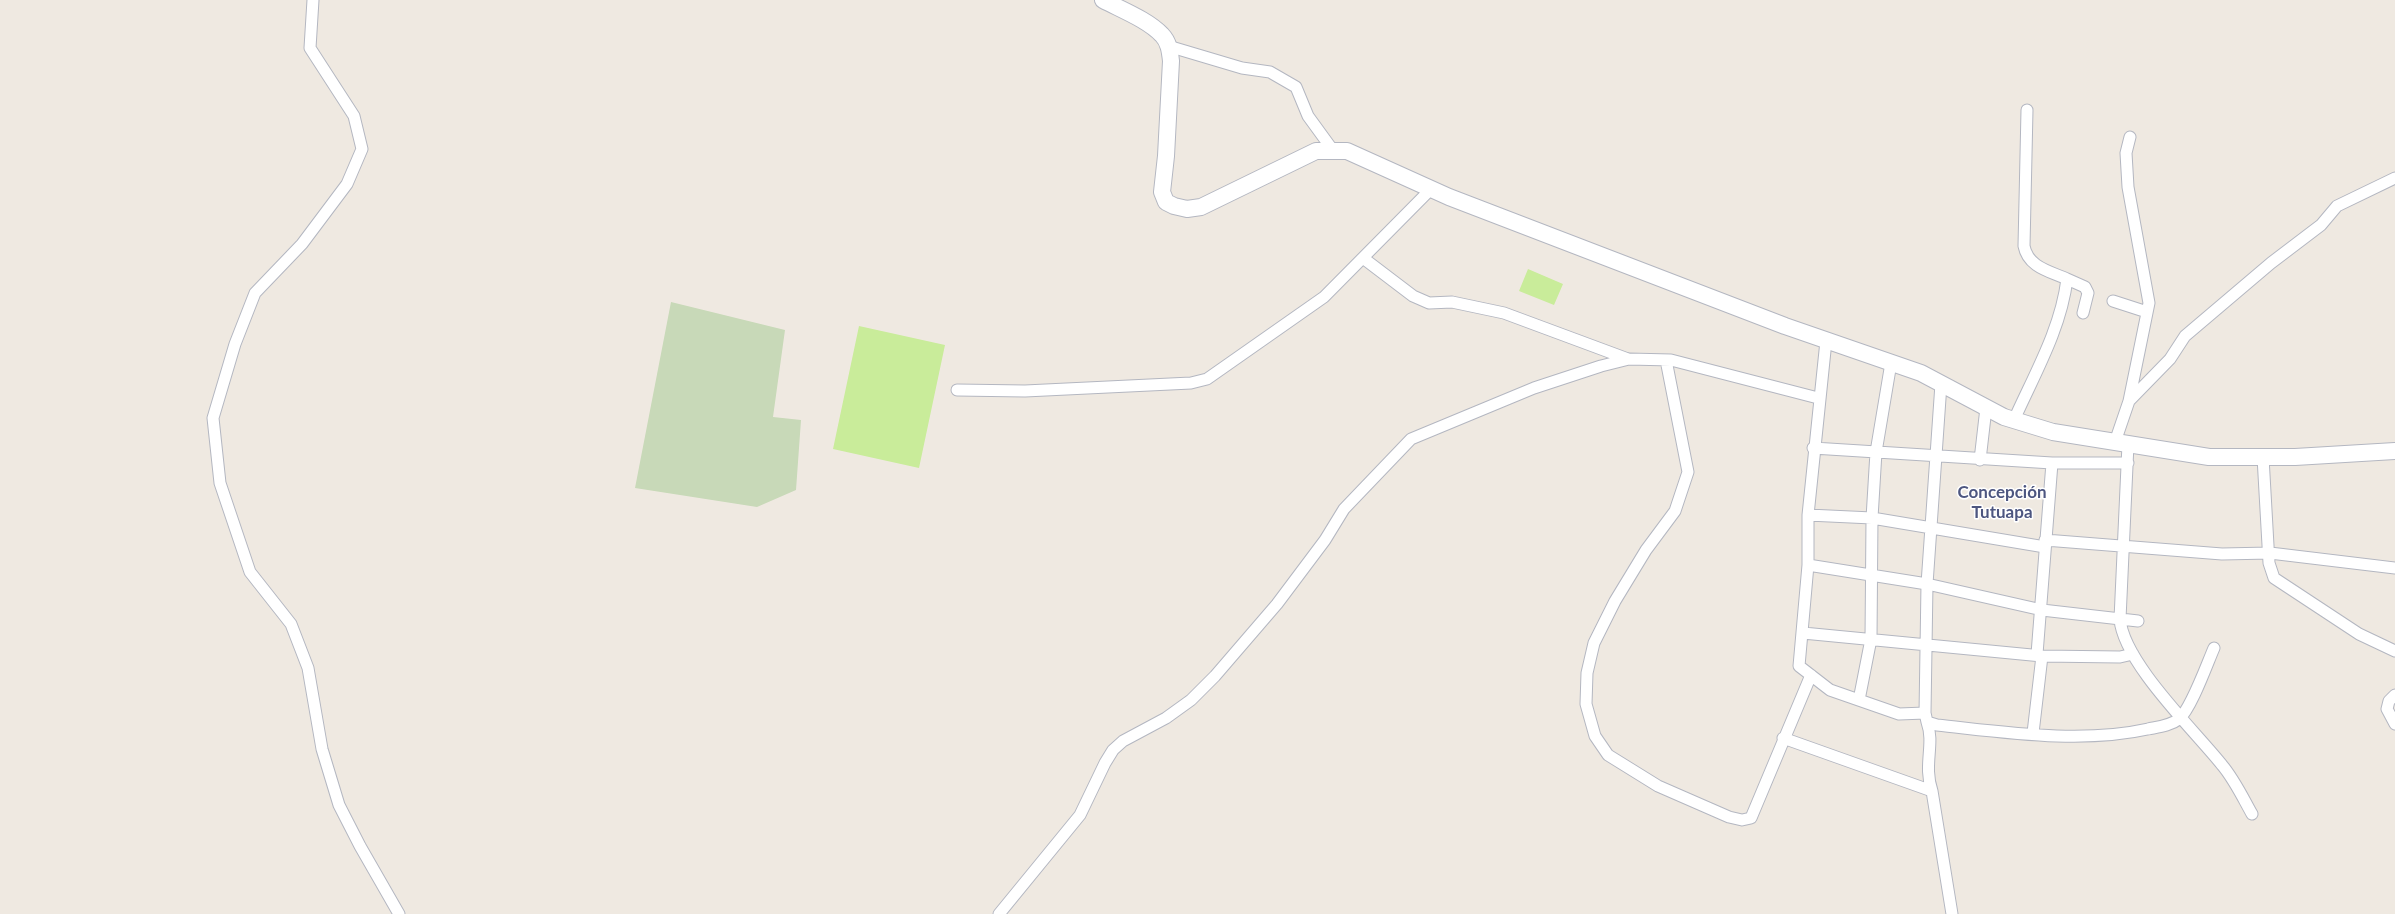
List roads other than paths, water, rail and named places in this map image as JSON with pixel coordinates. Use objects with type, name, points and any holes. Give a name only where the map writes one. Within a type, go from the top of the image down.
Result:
[{"type":"street","points":[[313,0],[310,48],[354,116],[362,149],[347,184],[302,244],[256,293],[235,344],[213,418],[220,483],[250,572],[291,624],[308,668],[322,749],[339,805],[360,846],[399,914]]},
{"type":"street","points":[[1103,0],[1154,29],[1163,36],[1168,46],[1171,61],[1166,156],[1162,192],[1166,202],[1174,206],[1187,209],[1201,207],[1316,151],[1347,151],[1431,189],[1826,341],[1921,373],[1986,408],[2014,420],[2053,432],[2209,457],[2263,457],[2395,451]]},
{"type":"street","points":[[1168,46],[1242,68],[1270,72],[1296,87],[1308,116],[1332,150]]},
{"type":"street","points":[[2027,110],[2024,246],[2026,256],[2035,265],[2085,287],[2088,293],[2082,313]]},
{"type":"street","points":[[2130,137],[2126,153],[2128,187],[2149,303],[2122,443],[2128,463],[2120,619],[2124,636],[2133,654],[2180,718],[2223,766],[2252,814]]},
{"type":"street","points":[[2129,401],[2170,359],[2185,336],[2214,309],[2322,225],[2337,206],[2395,178]]},
{"type":"street","points":[[957,390],[1025,391],[1191,383],[1208,378],[1308,310],[1431,189]]},
{"type":"street","points":[[1362,258],[1413,296],[1429,303],[1452,302],[1504,313],[1629,360]]},
{"type":"street","points":[[2014,420],[2053,333],[2064,299],[2066,279]]},
{"type":"street","points":[[2113,301],[2147,312]]},
{"type":"street","points":[[1826,341],[1813,448],[1808,515],[1808,565],[1799,666],[1830,690],[1900,714],[2004,732],[2075,736],[2124,735],[2168,725],[2180,718],[2197,686],[2214,648]]},
{"type":"street","points":[[999,914],[1080,815],[1105,763],[1113,750],[1123,741],[1166,718],[1192,700],[1215,676],[1277,604],[1325,540],[1344,509],[1411,439],[1534,388],[1600,366],[1629,360],[1666,360],[1818,398]]},
{"type":"street","points":[[1666,360],[1688,472],[1675,510],[1646,550],[1615,602],[1594,643],[1587,673],[1586,704],[1594,736],[1608,755],[1658,786],[1729,817],[1742,820],[1751,818],[1783,738],[1811,675]]},
{"type":"street","points":[[1859,700],[1871,639],[1870,575],[1876,452],[1891,363]]},
{"type":"street","points":[[1942,384],[1930,527],[1927,584],[1925,643],[1926,718],[1931,732],[1928,778],[1932,791],[1952,914]]},
{"type":"street","points":[[1980,460],[1986,408]]},
{"type":"street","points":[[1813,448],[1980,460],[2052,463],[2128,463]]},
{"type":"street","points":[[2263,457],[2270,570],[2274,578],[2289,590],[2359,634],[2395,651]]},
{"type":"street","points":[[2042,656],[2037,654],[2042,610],[2045,543],[2052,463]]},
{"type":"street","points":[[1808,515],[1872,518],[2045,543],[2124,546],[2222,554],[2270,553],[2395,568]]},
{"type":"street","points":[[1808,565],[1927,584],[2042,610],[2138,621]]},
{"type":"street","points":[[1803,633],[1925,643],[2000,653],[2042,656],[2120,657],[2133,654]]},
{"type":"street","points":[[2033,733],[2042,656]]},
{"type":"street","points":[[2395,695],[2389,701],[2387,709],[2395,724]]},
{"type":"street","points":[[1783,738],[1932,791]]},
{"type":"district","name":"Concepción Tutuapa","points":[[2002,503]]}]
